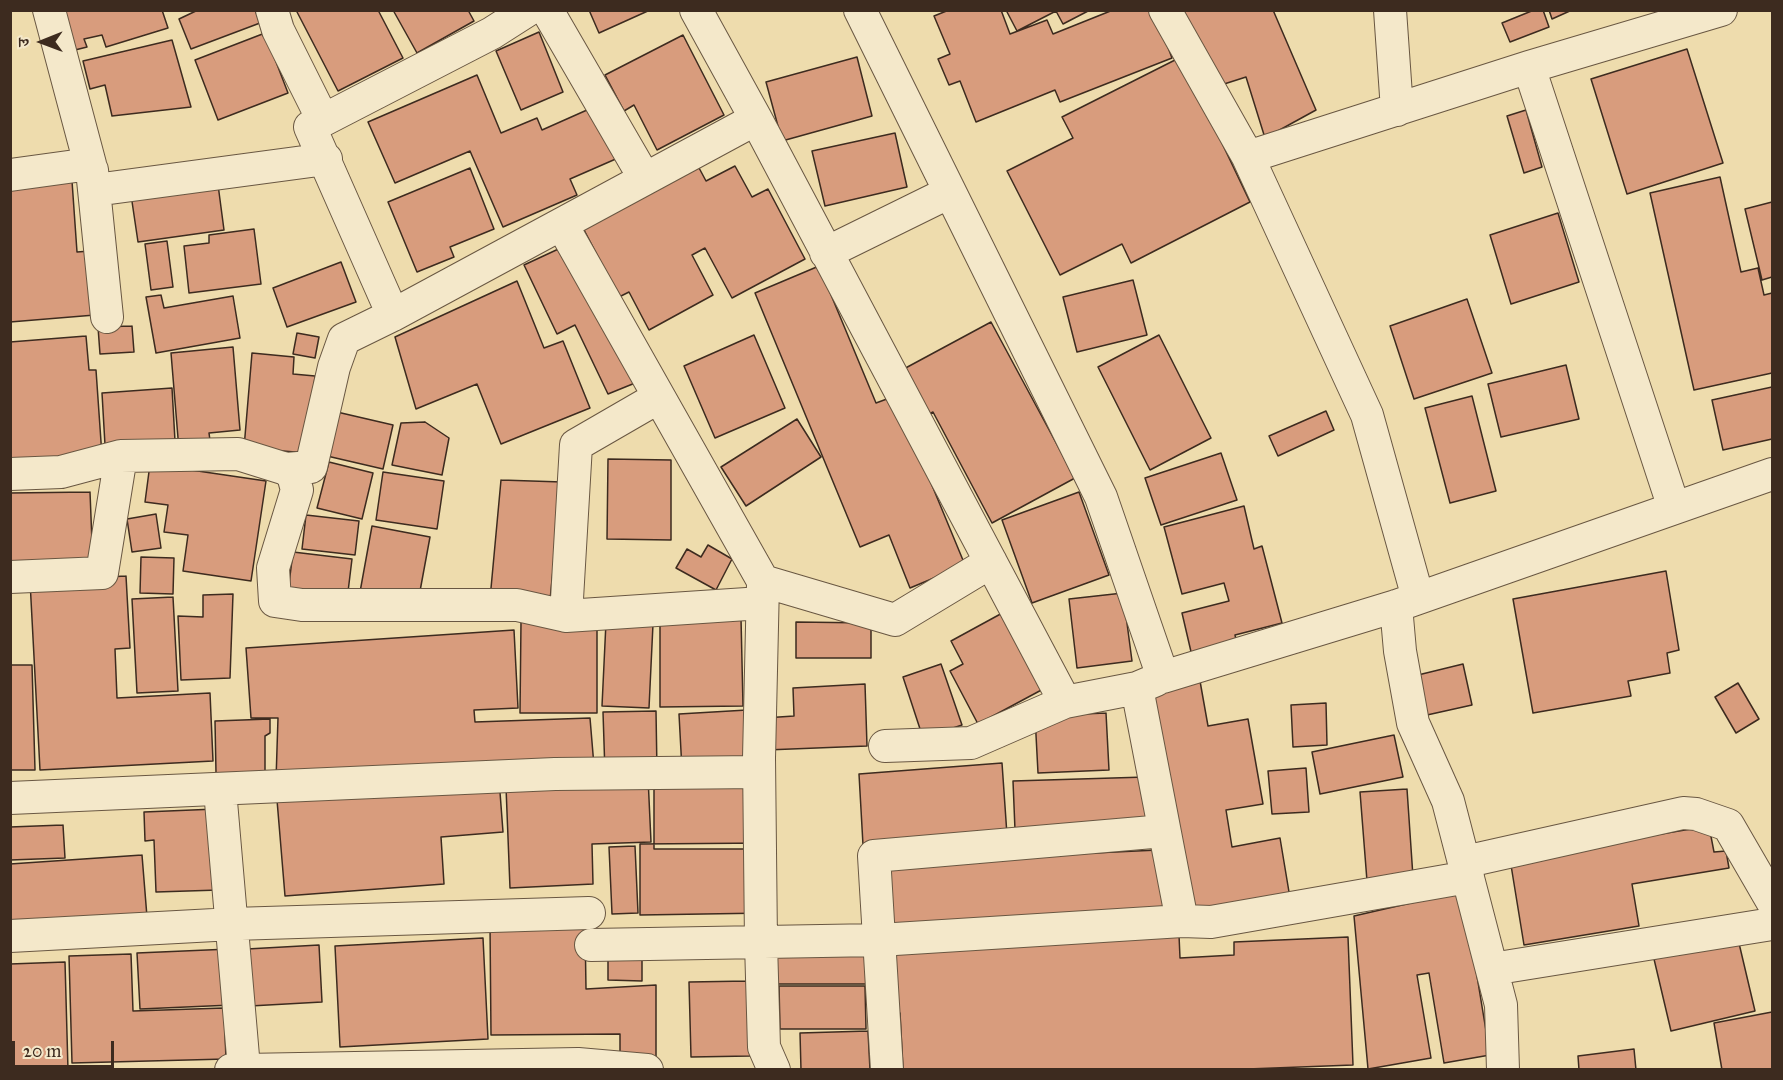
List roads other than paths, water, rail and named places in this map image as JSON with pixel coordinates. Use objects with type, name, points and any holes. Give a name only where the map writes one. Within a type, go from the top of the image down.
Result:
[{"type":"street","points":[[49,10],[93,177],[107,317]]},
{"type":"street","points":[[272,10],[278,30],[323,120]]},
{"type":"street","points":[[393,315],[310,127],[486,22],[528,10]]},
{"type":"street","points":[[547,10],[645,179]]},
{"type":"street","points":[[860,10],[1101,497],[1150,682],[1164,831],[1182,921]]},
{"type":"street","points":[[1165,10],[1248,157],[1367,415],[1407,602],[1400,651],[1413,723],[1448,801],[1492,969],[1501,1005],[1503,1070]]},
{"type":"street","points":[[1390,10],[1396,110]]},
{"type":"street","points":[[1248,157],[1529,67],[1721,10]]},
{"type":"street","points":[[698,11],[1065,702]]},
{"type":"street","points":[[1529,67],[1674,508]]},
{"type":"street","points":[[10,474],[61,472],[121,456],[238,454],[286,469],[311,467],[334,367],[344,339],[562,225],[756,119]]},
{"type":"street","points":[[10,175],[93,177],[326,159]]},
{"type":"street","points":[[826,253],[950,192]]},
{"type":"street","points":[[562,225],[659,397],[762,592],[759,772],[761,943],[764,1047],[774,1070]]},
{"type":"street","points":[[566,616],[576,445],[659,397]]},
{"type":"street","points":[[10,577],[102,573],[121,456]]},
{"type":"street","points":[[286,469],[293,475],[297,490],[273,568],[276,601],[302,605],[517,605],[566,616],[762,592],[895,620],[991,562]]},
{"type":"street","points":[[885,746],[971,742],[1065,702],[1150,682],[1407,602],[1773,474]]},
{"type":"street","points":[[10,798],[555,774],[759,772]]},
{"type":"street","points":[[220,790],[233,924],[240,1069],[578,1064],[647,1070]]},
{"type":"street","points":[[591,945],[879,940],[1182,921],[1211,922],[1466,869],[1683,813],[1696,814],[1728,825],[1773,901]]},
{"type":"street","points":[[887,1070],[874,856],[1164,831]]},
{"type":"street","points":[[10,936],[233,924],[589,913]]},
{"type":"street","points":[[1492,969],[1773,924]]}]
